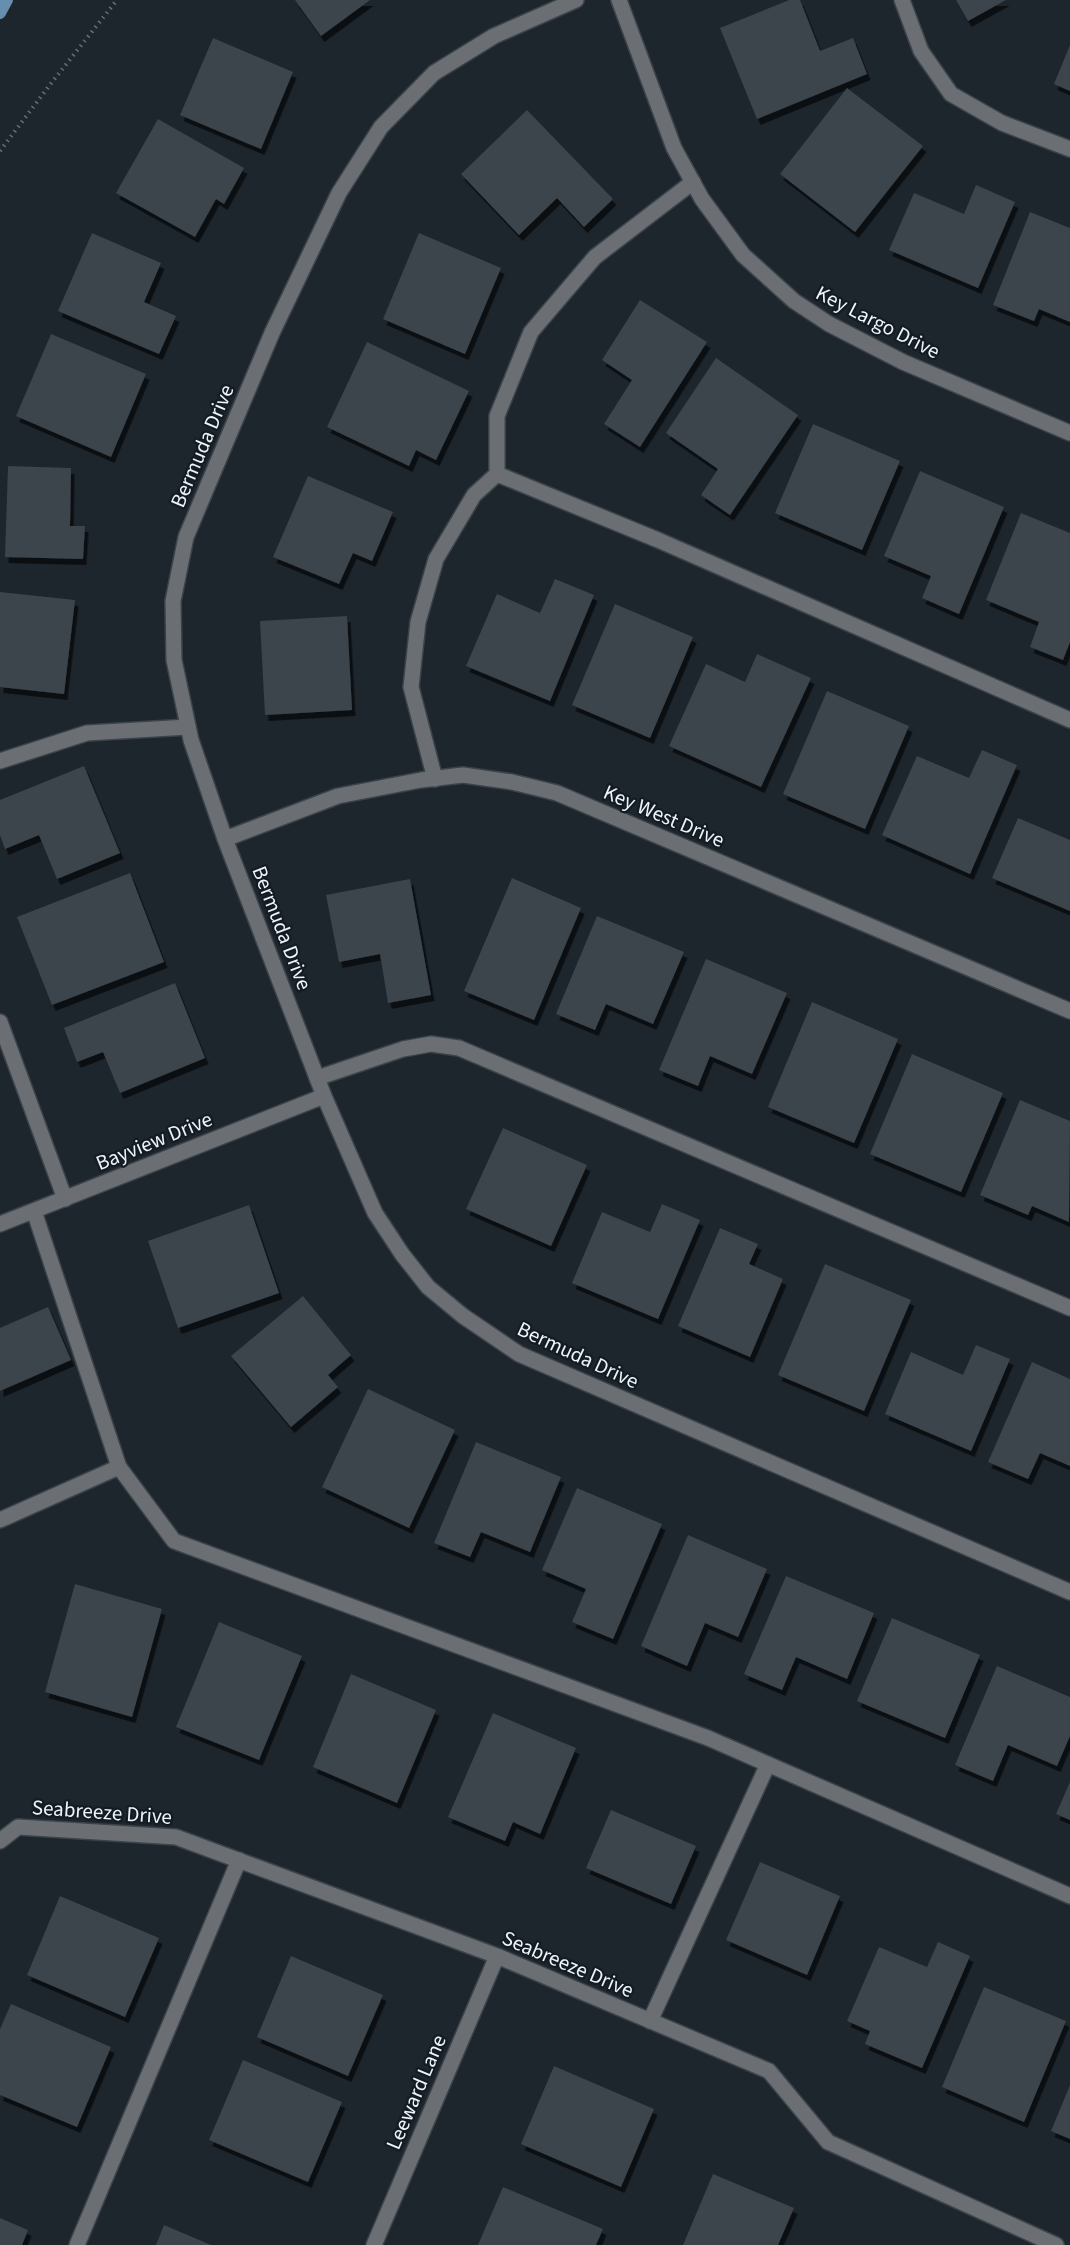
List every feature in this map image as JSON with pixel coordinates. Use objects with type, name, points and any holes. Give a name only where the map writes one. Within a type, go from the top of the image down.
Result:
[{"type":"street","name":"Bermuda Drive","points":[[576,0],[494,36],[434,73],[381,127],[339,193],[272,333],[186,537],[173,601],[174,660],[188,727],[225,839],[324,1096],[375,1213],[402,1254],[428,1287],[463,1316],[519,1354],[1070,1592]]},
{"type":"street","name":"Key Largo Drive","points":[[619,0],[675,148],[702,199],[743,255],[794,301],[829,324],[903,362],[1070,433]]},
{"type":"street","points":[[902,0],[921,51],[951,94],[1002,123],[1070,149]]},
{"type":"street","points":[[435,778],[411,687],[418,622],[436,559],[474,495],[497,474],[497,416],[531,332],[595,257],[693,182]]},
{"type":"street","points":[[497,474],[658,540],[1070,720]]},
{"type":"street","points":[[0,760],[87,734],[188,727]]},
{"type":"street","name":"Key West Drive","points":[[225,839],[338,795],[463,775],[512,782],[557,794],[1070,1011]]},
{"type":"street","points":[[0,1022],[65,1199]]},
{"type":"street","points":[[317,1078],[403,1049],[431,1044],[459,1048],[1070,1308]]},
{"type":"street","name":"Bayview Drive","points":[[0,1224],[324,1096]]},
{"type":"street","points":[[34,1211],[119,1467],[174,1541],[708,1738],[1070,1896]]},
{"type":"street","points":[[0,1520],[119,1467]]},
{"type":"street","points":[[650,2021],[768,1764]]},
{"type":"street","name":"Seabreeze Drive","points":[[0,1841],[18,1827],[176,1837],[497,1956],[769,2071],[828,2142],[1056,2245]]},
{"type":"street","points":[[77,2245],[240,1860]]},
{"type":"street","name":"Leeward Lane","points":[[374,2245],[497,1956]]},
{"type":"path","points":[[0,151],[117,0]]},
{"type":"building","points":[[295,0],[370,0],[321,36]]},
{"type":"building","points":[[789,0],[800,0],[820,51],[853,38],[867,74],[757,119],[720,28]]},
{"type":"building","points":[[956,0],[1006,0],[968,21]]},
{"type":"building","points":[[213,38],[293,72],[261,149],[180,115]]},
{"type":"building","points":[[1070,45],[1070,91],[1054,84]]},
{"type":"building","points":[[847,88],[923,146],[855,232],[780,174]]},
{"type":"building","points":[[527,110],[613,199],[584,227],[557,198],[519,235],[461,174]]},
{"type":"building","points":[[158,119],[244,168],[224,204],[216,199],[195,237],[116,193]]},
{"type":"building","points":[[976,185],[1015,202],[978,288],[889,250],[914,193],[964,214]]},
{"type":"building","points":[[1030,212],[1070,228],[1070,322],[1039,309],[1034,321],[993,305]]},
{"type":"building","points":[[92,233],[161,263],[144,302],[176,316],[159,354],[58,311]]},
{"type":"building","points":[[419,233],[501,268],[465,354],[383,319]]},
{"type":"building","points":[[640,300],[707,342],[640,447],[604,424],[632,380],[602,360]]},
{"type":"building","points":[[51,334],[146,374],[111,457],[16,416]]},
{"type":"building","points":[[367,342],[469,391],[436,460],[416,450],[409,466],[327,427]]},
{"type":"building","points":[[716,358],[798,415],[730,515],[701,495],[718,469],[666,433]]},
{"type":"building","points":[[813,424],[900,461],[862,550],[775,513]]},
{"type":"building","points":[[8,466],[71,468],[70,526],[85,526],[83,559],[5,557]]},
{"type":"building","points":[[920,471],[1004,507],[959,614],[922,598],[931,576],[884,556]]},
{"type":"building","points":[[308,476],[393,512],[372,561],[353,553],[339,584],[273,557]]},
{"type":"building","points":[[1021,513],[1070,533],[1070,642],[1063,660],[1030,647],[1039,622],[986,600]]},
{"type":"building","points":[[555,579],[594,595],[550,701],[466,666],[497,594],[540,613]]},
{"type":"building","points":[[0,592],[75,600],[64,694],[0,687]]},
{"type":"building","points":[[615,604],[693,637],[650,738],[572,705]]},
{"type":"building","points":[[347,616],[352,710],[265,715],[260,621]]},
{"type":"building","points":[[757,654],[811,678],[761,787],[669,746],[706,664],[745,682]]},
{"type":"building","points":[[827,691],[909,726],[865,829],[783,794]]},
{"type":"building","points":[[982,750],[1017,765],[970,874],[882,835],[917,756],[969,778]]},
{"type":"building","points":[[84,766],[120,853],[57,879],[39,835],[5,849],[0,835],[0,800]]},
{"type":"building","points":[[1018,818],[1070,840],[1070,911],[992,878]]},
{"type":"building","points":[[130,873],[164,962],[52,1005],[17,917]]},
{"type":"building","points":[[512,878],[581,908],[534,1020],[464,991]]},
{"type":"building","points":[[410,879],[431,995],[388,1003],[380,954],[339,962],[326,895]]},
{"type":"building","points":[[597,916],[684,952],[653,1024],[606,1004],[595,1030],[556,1014]]},
{"type":"building","points":[[706,959],[787,993],[752,1074],[710,1056],[698,1086],[659,1070]]},
{"type":"building","points":[[175,983],[205,1058],[120,1093],[103,1052],[77,1062],[64,1028]]},
{"type":"building","points":[[812,1002],[898,1039],[854,1143],[768,1107]]},
{"type":"building","points":[[912,1054],[1003,1093],[961,1192],[870,1154]]},
{"type":"building","points":[[1020,1100],[1070,1121],[1069,1222],[1032,1206],[1028,1215],[980,1195]]},
{"type":"building","points":[[503,1128],[587,1165],[551,1246],[466,1209]]},
{"type":"building","points":[[662,1204],[700,1220],[658,1319],[572,1283],[602,1212],[650,1232]]},
{"type":"building","points":[[249,1205],[279,1293],[178,1328],[148,1241]]},
{"type":"building","points":[[720,1228],[758,1244],[749,1264],[783,1279],[750,1357],[678,1326]]},
{"type":"building","points":[[825,1264],[911,1300],[864,1411],[778,1375]]},
{"type":"building","points":[[303,1296],[351,1355],[328,1375],[338,1387],[291,1427],[231,1356]]},
{"type":"building","points":[[48,1307],[71,1360],[0,1391],[0,1328]]},
{"type":"building","points":[[976,1345],[1010,1359],[971,1451],[885,1414],[911,1352],[963,1375]]},
{"type":"building","points":[[1032,1362],[1070,1379],[1070,1466],[1040,1453],[1028,1479],[988,1462]]},
{"type":"building","points":[[368,1389],[455,1430],[409,1528],[322,1487]]},
{"type":"building","points":[[476,1442],[561,1477],[530,1552],[481,1532],[470,1557],[434,1543]]},
{"type":"building","points":[[577,1488],[662,1524],[613,1639],[572,1622],[586,1589],[542,1570]]},
{"type":"building","points":[[688,1535],[767,1569],[738,1637],[705,1623],[687,1666],[641,1646]]},
{"type":"building","points":[[786,1576],[874,1613],[847,1679],[796,1657],[782,1690],[744,1674]]},
{"type":"building","points":[[75,1584],[162,1609],[132,1717],[45,1692]]},
{"type":"building","points":[[892,1618],[980,1655],[945,1738],[857,1701]]},
{"type":"building","points":[[219,1622],[302,1656],[259,1760],[176,1727]]},
{"type":"building","points":[[997,1666],[1070,1697],[1070,1736],[1057,1766],[1008,1745],[993,1781],[955,1765]]},
{"type":"building","points":[[351,1674],[436,1710],[397,1803],[313,1767]]},
{"type":"building","points":[[493,1713],[576,1748],[540,1834],[513,1822],[505,1841],[448,1817]]},
{"type":"building","points":[[1070,1782],[1070,1820],[1056,1814]]},
{"type":"building","points":[[611,1810],[696,1846],[671,1904],[586,1868]]},
{"type":"building","points":[[760,1862],[840,1896],[807,1975],[726,1940]]},
{"type":"building","points":[[60,1896],[159,1938],[125,2017],[27,1975]]},
{"type":"building","points":[[938,1942],[970,1956],[922,2068],[865,2044],[870,2031],[847,2021],[879,1947],[927,1967]]},
{"type":"building","points":[[291,1956],[383,1995],[348,2076],[257,2037]]},
{"type":"building","points":[[984,1987],[1066,2021],[1024,2122],[942,2087]]},
{"type":"building","points":[[11,2004],[111,2047],[77,2127],[0,2095],[0,2029]]},
{"type":"building","points":[[243,2060],[342,2102],[308,2182],[209,2140]]},
{"type":"building","points":[[554,2066],[654,2109],[621,2187],[521,2144]]},
{"type":"building","points":[[1070,2085],[1070,2139],[1051,2131]]},
{"type":"building","points":[[713,2174],[794,2208],[778,2245],[683,2245]]},
{"type":"building","points":[[503,2187],[603,2229],[596,2245],[478,2245]]},
{"type":"building","points":[[0,2218],[28,2230],[22,2245],[0,2245]]},
{"type":"building","points":[[164,2225],[211,2245],[156,2245]]},
{"type":"waterway","points":[[0,13],[7,0]]}]
